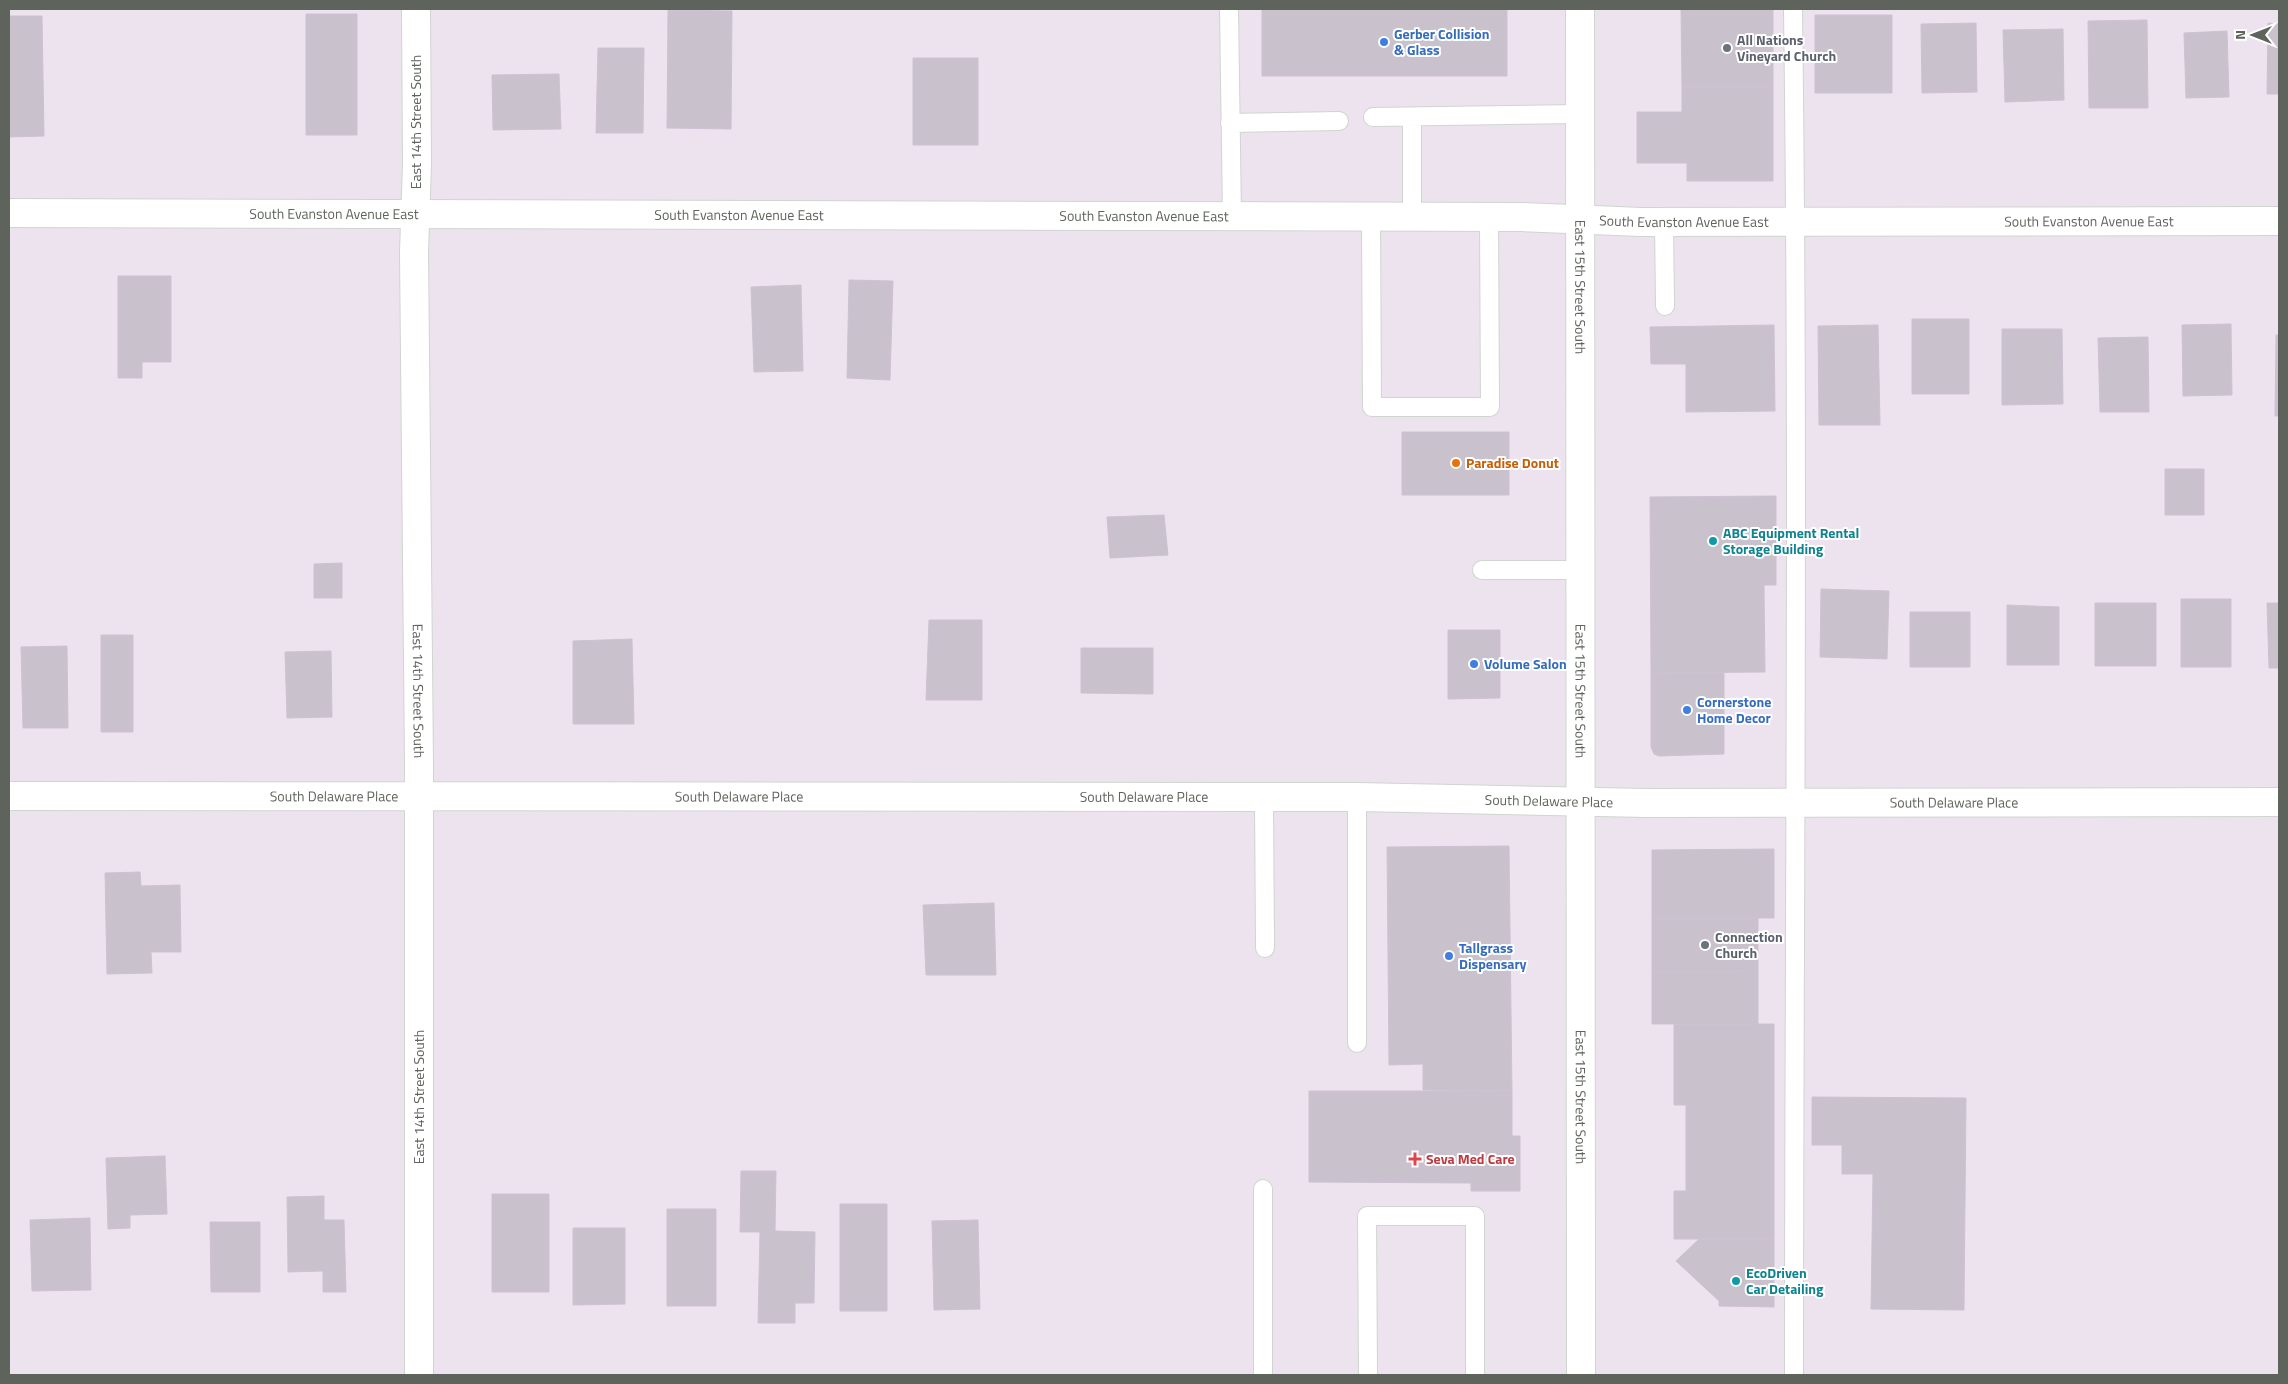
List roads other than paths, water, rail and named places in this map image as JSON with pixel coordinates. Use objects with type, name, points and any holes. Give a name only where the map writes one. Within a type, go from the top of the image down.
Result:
[{"type":"street","name":"East 14th Street South","points":[[416,9],[419,1375]]},
{"type":"street","name":"East 15th Street South","points":[[1580,9],[1580,1375]]},
{"type":"street","name":"South Evanston Avenue East","points":[[9,213],[1489,217],[1664,221],[2279,220]]},
{"type":"street","name":"South Delaware Place","points":[[9,796],[419,798],[1356,797],[1581,801],[2279,802]]},
{"type":"lane","points":[[1228,9],[1232,217]]},
{"type":"lane","points":[[1793,9],[1796,220],[1797,802],[1794,1375]]},
{"type":"lane","points":[[1373,117],[1580,114]]},
{"type":"lane","points":[[1412,117],[1412,217]]},
{"type":"lane","points":[[1230,123],[1338,121]]},
{"type":"lane","points":[[1371,217],[1372,407],[1490,407],[1489,217]]},
{"type":"lane","points":[[1664,221],[1665,306]]},
{"type":"lane","points":[[1482,570],[1580,570]]},
{"type":"lane","points":[[1264,797],[1265,948]]},
{"type":"lane","points":[[1356,797],[1357,1043]]},
{"type":"lane","points":[[1263,1189],[1264,1375]]},
{"type":"lane","points":[[1368,1375],[1367,1216],[1475,1216],[1475,1375]]},
{"type":"place","name":"Gerber Collision & Glass","points":[[1384,42]]},
{"type":"place","name":"All Nations Vineyard Church","points":[[1727,48]]},
{"type":"place","name":"Paradise Donut","points":[[1456,463]]},
{"type":"place","name":"ABC Equipment Rental Storage Building","points":[[1713,541]]},
{"type":"place","name":"Volume Salon","points":[[1474,664]]},
{"type":"place","name":"Cornerstone Home Decor","points":[[1687,710]]},
{"type":"place","name":"Connection Church","points":[[1705,945]]},
{"type":"place","name":"Tallgrass Dispensary","points":[[1449,956]]},
{"type":"place","name":"Seva Med Care","points":[[1415,1159]]},
{"type":"place","name":"EcoDriven Car Detailing","points":[[1736,1281]]}]
